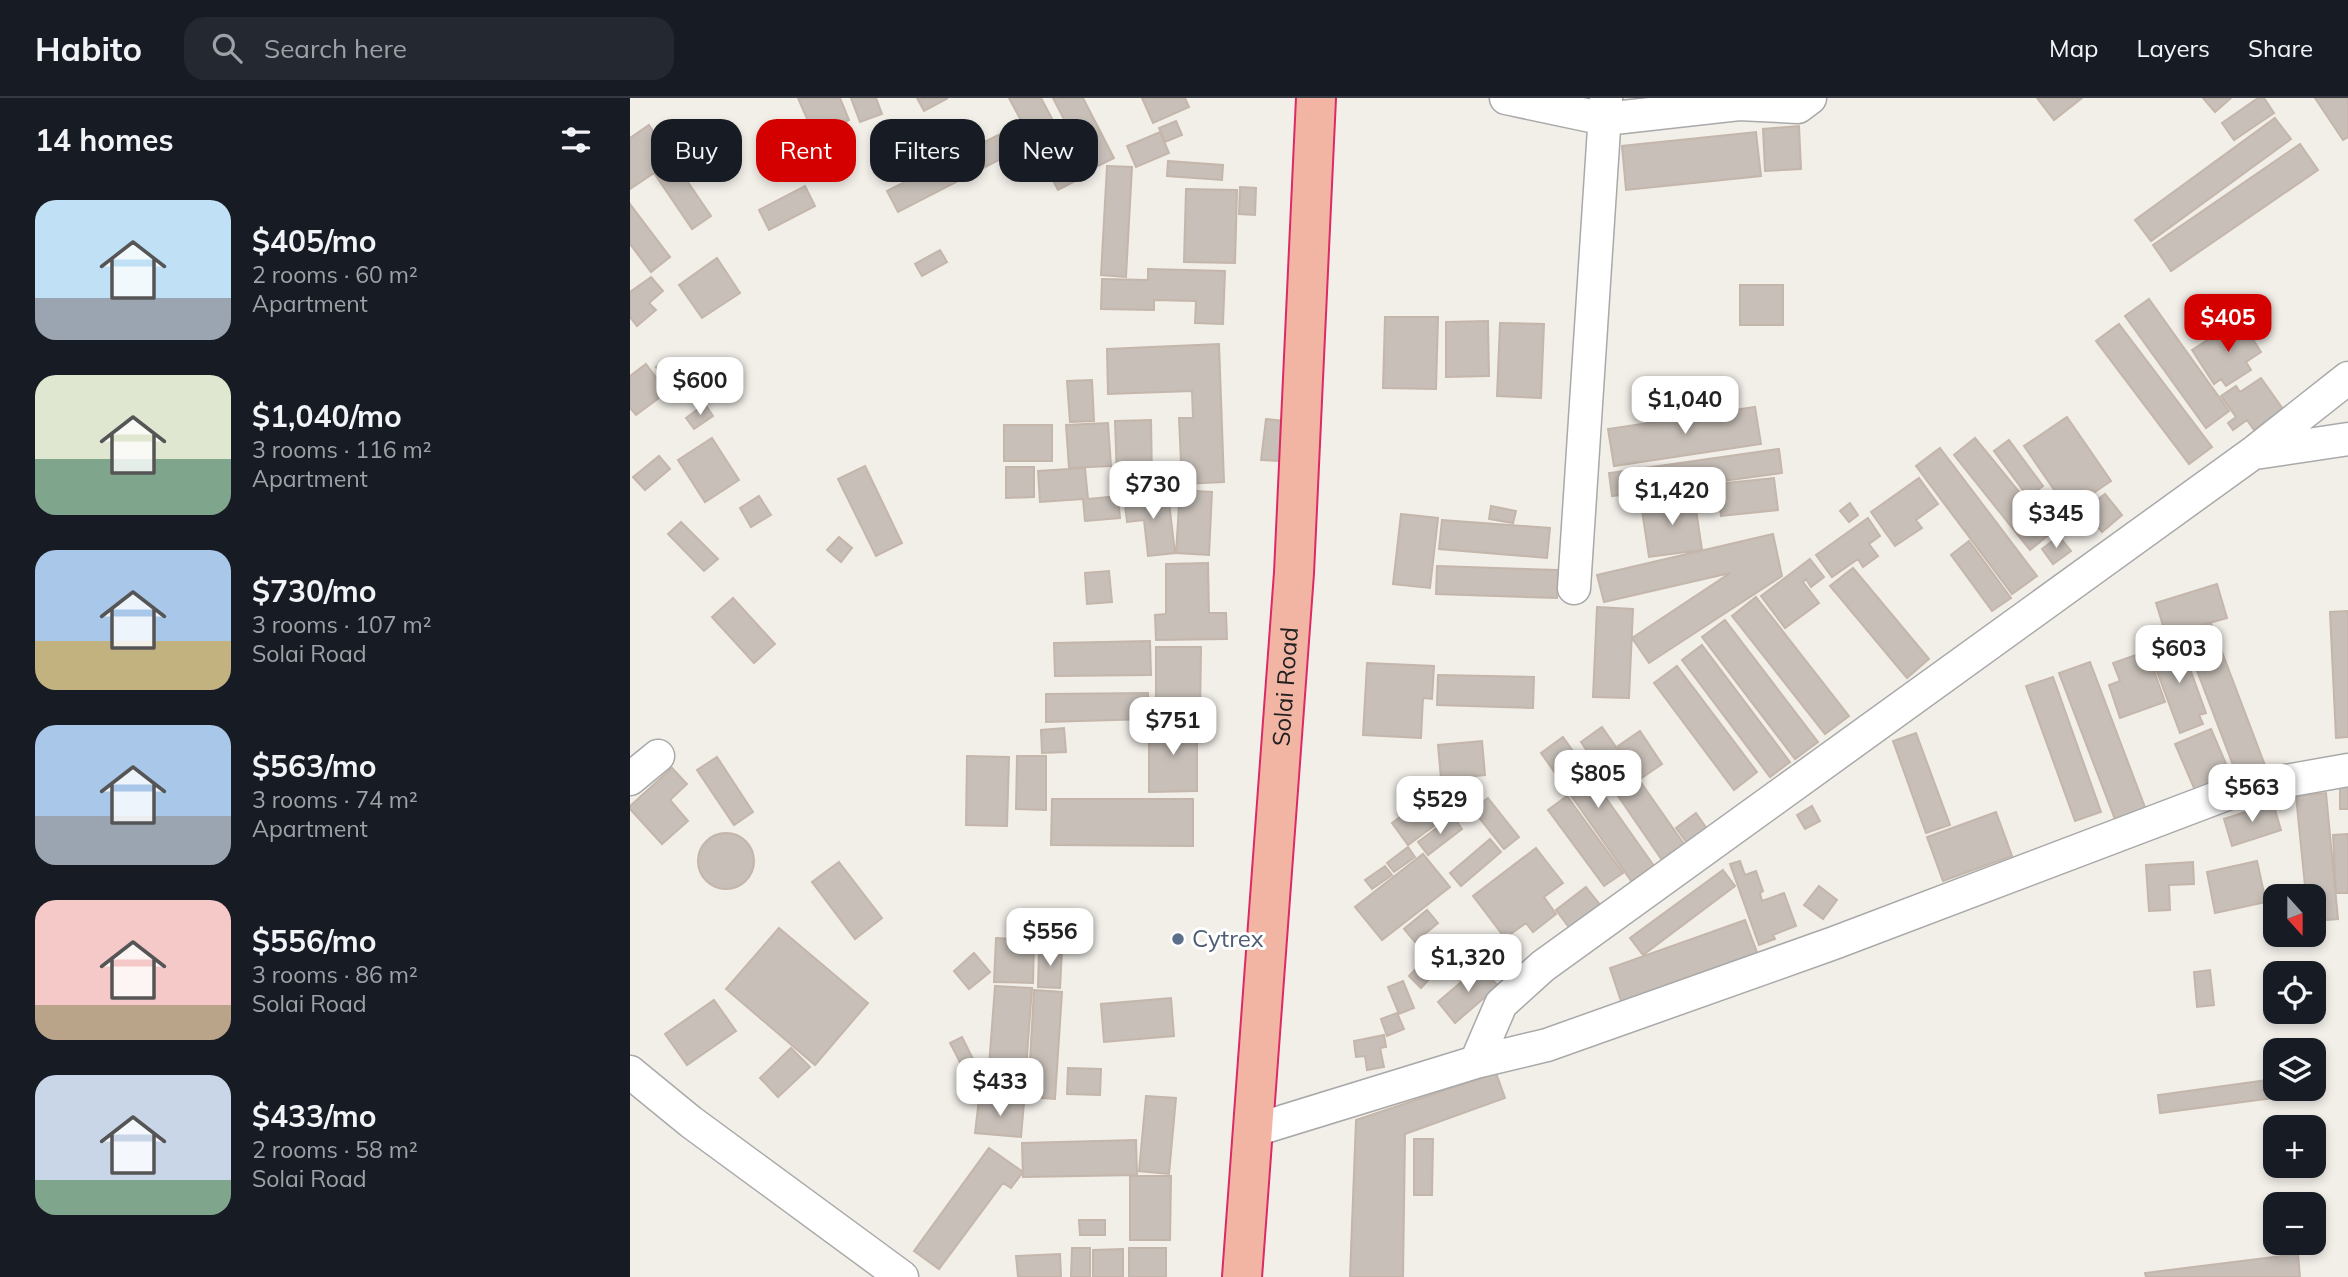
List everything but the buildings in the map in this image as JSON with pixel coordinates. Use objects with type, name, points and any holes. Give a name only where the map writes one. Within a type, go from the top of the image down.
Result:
[{"type":"highway","name":"Solai Road","points":[[1242,1277],[1255,1130],[1294,573],[1316,98]]},
{"type":"street","points":[[1506,98],[1606,109],[1739,104],[1798,107],[1810,98]]},
{"type":"street","points":[[1574,588],[1606,109]]},
{"type":"street","points":[[1476,1062],[1501,1003],[1543,966],[2253,453],[2348,377]]},
{"type":"street","points":[[2253,453],[2348,439]]},
{"type":"street","points":[[630,779],[658,756]]},
{"type":"street","points":[[1255,1130],[1476,1062],[1548,1045],[1834,943],[2240,789],[2348,770]]},
{"type":"street","points":[[630,1072],[691,1122],[902,1277]]},
{"type":"place","name":"Cytrex","points":[[1178,939]]}]
